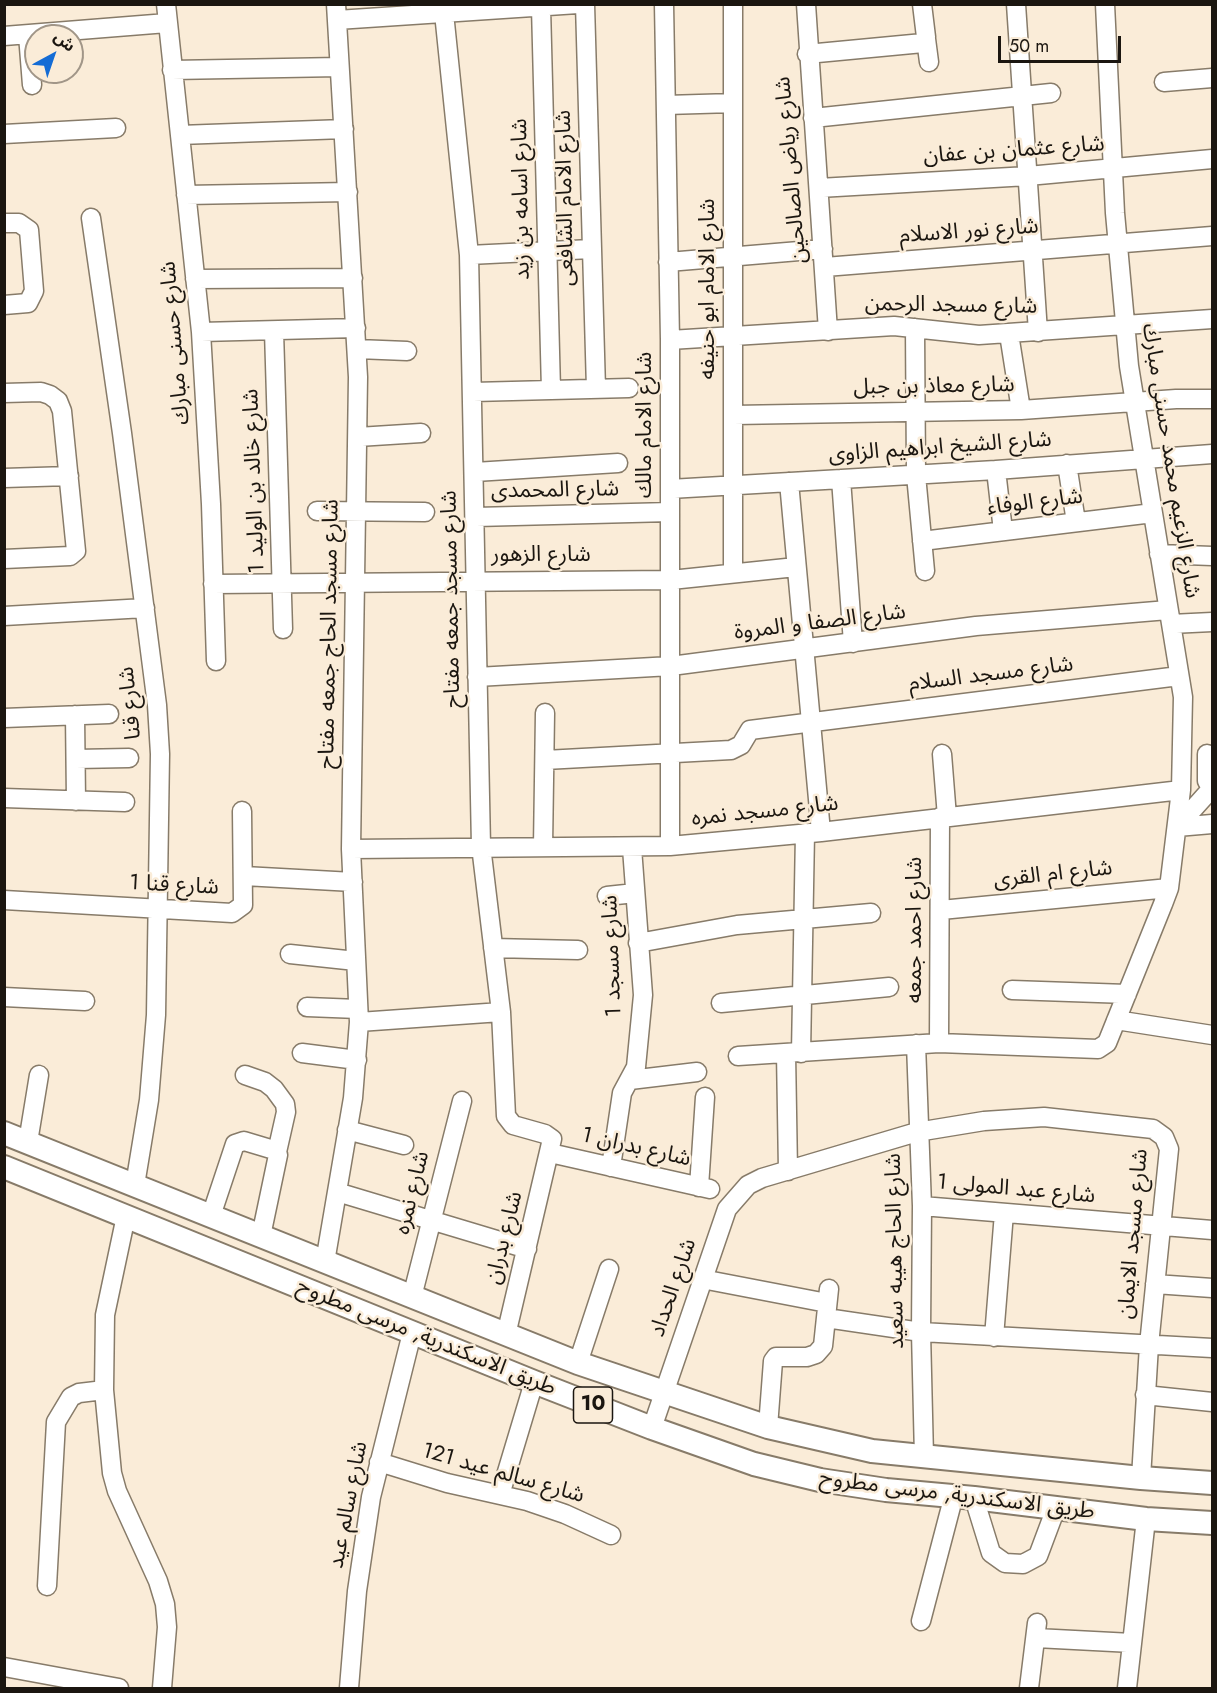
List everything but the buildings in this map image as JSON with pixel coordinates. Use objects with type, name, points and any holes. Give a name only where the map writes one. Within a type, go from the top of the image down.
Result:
[{"type":"main road","name":"طريق الاسكندرية, مرسى مطروح","points":[[4,1132],[578,1363],[768,1427],[861,1449],[924,1457],[1141,1479],[1212,1483]]},
{"type":"main road","name":"طريق الاسكندرية, مرسى مطروح","points":[[4,1167],[534,1382],[652,1428],[754,1464],[820,1480],[886,1491],[964,1496],[1146,1519],[1212,1523]]},
{"type":"street","name":"شارع حسنى مبارك","points":[[166,4],[201,332],[216,661]]},
{"type":"street","points":[[337,12],[444,13],[578,4]]},
{"type":"street","name":"شارع الامام الشافعى","points":[[585,4],[596,389]]},
{"type":"street","name":"شارع الامام مالك","points":[[664,4],[670,340],[670,846]]},
{"type":"street","name":"شارع الامام ابو حنيفه","points":[[734,4],[734,572]]},
{"type":"street","name":"شارع رياض الصالحين","points":[[806,4],[807,54],[819,188],[828,331]]},
{"type":"street","points":[[922,4],[929,62]]},
{"type":"street","points":[[1016,4],[1038,332]]},
{"type":"street","name":"شارع الزعيم محمد حسنى مبارك","points":[[738,1056],[939,1043],[1098,1049],[1107,1043],[1169,888],[1181,790],[1183,697],[1135,402],[1125,325],[1112,167],[1105,4]]},
{"type":"street","name":"شارع اسامه بن زيد","points":[[541,7],[551,390]]},
{"type":"street","name":"شارع مسجد الحاج جمعه مفتاح","points":[[325,1262],[357,1060],[359,1016],[351,849],[358,437],[357,349],[337,12]]},
{"type":"street","name":"شارع مسجد جمعه مفتاح","points":[[444,13],[469,255],[481,846],[501,1012],[508,1121],[513,1125],[550,1135],[552,1139],[550,1153]]},
{"type":"street","points":[[84,30],[167,23]]},
{"type":"street","points":[[4,36],[24,34]]},
{"type":"street","points":[[807,54],[923,43],[926,39]]},
{"type":"street","points":[[172,70],[339,67]]},
{"type":"street","points":[[1164,82],[1212,78]]},
{"type":"street","points":[[813,118],[1051,93]]},
{"type":"street","points":[[666,105],[733,103]]},
{"type":"street","points":[[4,134],[116,128]]},
{"type":"street","points":[[180,135],[344,129]]},
{"type":"street","name":"شارع عثمان بن عفان","points":[[819,188],[1028,176],[1212,159]]},
{"type":"street","points":[[186,195],[348,192]]},
{"type":"street","name":"شارع قنا","points":[[91,218],[145,608],[160,754],[154,1058],[135,1185]]},
{"type":"street","points":[[4,223],[19,223],[29,230],[34,291],[28,303],[4,305]]},
{"type":"street","name":"شارع نور الاسلام","points":[[668,262],[733,256],[824,258],[1032,252],[1212,236]]},
{"type":"street","points":[[469,255],[591,249]]},
{"type":"street","points":[[195,279],[353,278]]},
{"type":"street","name":"شارع مسجد الرحمن","points":[[670,340],[894,326],[979,335],[1009,334],[1212,319]]},
{"type":"street","points":[[201,332],[356,328]]},
{"type":"street","points":[[915,328],[916,475],[925,571]]},
{"type":"street","name":"شارع خالد بن الوليد 1","points":[[274,331],[283,629]]},
{"type":"street","points":[[1009,334],[1021,410]]},
{"type":"street","points":[[357,349],[407,351]]},
{"type":"street","points":[[473,393],[629,388]]},
{"type":"street","points":[[4,393],[41,392],[58,401],[62,411],[69,476],[74,553],[70,556],[4,559]]},
{"type":"street","name":"شارع معاذ بن جبل","points":[[734,415],[1021,410],[1212,399]]},
{"type":"street","points":[[358,437],[421,433]]},
{"type":"street","name":"شارع الشيخ ابراهيم الزاوى","points":[[670,489],[996,471],[1212,454]]},
{"type":"street","points":[[475,472],[618,464]]},
{"type":"street","points":[[1067,464],[1076,522]]},
{"type":"street","points":[[996,471],[1003,531]]},
{"type":"street","points":[[4,478],[69,476]]},
{"type":"street","points":[[841,479],[853,643]]},
{"type":"street","points":[[788,1171],[793,1053],[801,995],[803,917],[813,833],[810,724],[789,482]]},
{"type":"street","points":[[317,511],[425,512]]},
{"type":"street","name":"شارع المحمدى","points":[[476,517],[670,512]]},
{"type":"street","name":"شارع الوفاء","points":[[922,541],[1153,513]]},
{"type":"street","points":[[1160,554],[1212,556]]},
{"type":"street","name":"شارع الزهور","points":[[213,584],[671,580],[796,567]]},
{"type":"street","points":[[4,616],[145,608]]},
{"type":"street","name":"شارع الصفا و المروة","points":[[477,678],[671,666],[976,626],[1169,617],[1212,622]]},
{"type":"street","name":"شارع مسجد السلام","points":[[544,760],[731,750],[741,744],[750,730],[1179,676]]},
{"type":"street","points":[[543,847],[545,713]]},
{"type":"street","points":[[4,718],[109,714]]},
{"type":"street","points":[[75,715],[76,801]]},
{"type":"street","points":[[942,754],[943,817]]},
{"type":"street","points":[[1177,827],[1212,789],[1207,782],[1207,754]]},
{"type":"street","points":[[75,759],[129,758]]},
{"type":"street","name":"شارع مسجد نمره","points":[[351,849],[670,846],[813,833],[1181,790]]},
{"type":"street","points":[[4,798],[125,802]]},
{"type":"street","name":"شارع قنا 1","points":[[4,900],[232,914],[243,905],[242,811]]},
{"type":"street","name":"شارع احمد جمعه","points":[[939,1043],[943,817]]},
{"type":"street","points":[[1177,827],[1212,824]]},
{"type":"street","name":"شارع مسجد 1","points":[[611,1167],[622,1094],[636,1067],[643,995],[632,848]]},
{"type":"street","points":[[244,876],[353,882]]},
{"type":"street","name":"شارع ام القرى","points":[[941,910],[1169,888]]},
{"type":"street","points":[[607,896],[635,893]]},
{"type":"street","points":[[638,944],[737,925],[803,917],[871,913]]},
{"type":"street","points":[[494,948],[578,950]]},
{"type":"street","points":[[290,954],[356,961]]},
{"type":"street","points":[[721,1003],[889,987]]},
{"type":"street","points":[[1012,990],[1127,994]]},
{"type":"street","points":[[4,996],[85,1001]]},
{"type":"street","points":[[307,1007],[359,1016],[501,1012]]},
{"type":"street","points":[[1116,1020],[1212,1035]]},
{"type":"street","name":"شارع الحاج هيبه سعيد","points":[[916,1044],[917,1132],[922,1206],[921,1332],[924,1457]]},
{"type":"street","points":[[302,1053],[357,1060]]},
{"type":"street","points":[[630,1080],[697,1072]]},
{"type":"street","points":[[28,1142],[39,1075]]},
{"type":"street","points":[[245,1075],[265,1082],[285,1104],[286,1112],[261,1236]]},
{"type":"street","name":"شارع بدران 1","points":[[550,1153],[704,1188],[705,1097]]},
{"type":"street","name":"شارع نمره","points":[[412,1297],[462,1101]]},
{"type":"street","name":"شارع مسجد الايمان","points":[[788,1171],[917,1132],[1014,1118],[1044,1118],[1153,1129],[1164,1137],[1169,1149],[1149,1345],[1141,1479]]},
{"type":"street","points":[[347,1130],[404,1145]]},
{"type":"street","points":[[211,1216],[235,1144],[244,1141],[277,1152]]},
{"type":"street","name":"شارع بدران","points":[[506,1335],[550,1153]]},
{"type":"street","name":"شارع الحداد","points":[[652,1428],[727,1209],[736,1196],[762,1178],[788,1171]]},
{"type":"street","points":[[337,1192],[527,1249]]},
{"type":"street","name":"شارع عبد المولى 1","points":[[922,1206],[1212,1230]]},
{"type":"street","points":[[994,1337],[1004,1213]]},
{"type":"street","points":[[126,1216],[105,1315],[104,1390],[112,1473],[117,1491],[158,1581],[165,1604],[167,1627],[162,1689]]},
{"type":"street","points":[[578,1363],[609,1269]]},
{"type":"street","points":[[702,1279],[828,1304],[921,1332],[1212,1348]]},
{"type":"street","points":[[1155,1284],[1212,1288]]},
{"type":"street","points":[[768,1427],[772,1361],[776,1357],[807,1357],[816,1354],[823,1346],[828,1304]]},
{"type":"street","name":"شارع سالم عيد","points":[[349,1689],[357,1591],[371,1497],[412,1333]]},
{"type":"street","points":[[500,1495],[534,1382]]},
{"type":"street","points":[[48,1586],[56,1422],[71,1397],[79,1393],[104,1390]]},
{"type":"street","points":[[1145,1395],[1212,1402]]},
{"type":"street","name":"شارع سالم عيد 121","points":[[379,1462],[447,1483],[500,1495],[565,1514],[611,1535]]},
{"type":"street","points":[[964,1496],[991,1553],[1005,1563],[1023,1564],[1038,1556],[1056,1508]]},
{"type":"street","points":[[921,1620],[964,1496]]},
{"type":"street","points":[[1127,1689],[1146,1519]]},
{"type":"street","points":[[1029,1689],[1036,1630],[1132,1643]]},
{"type":"street","points":[[4,1667],[47,1682],[114,1688]]}]
